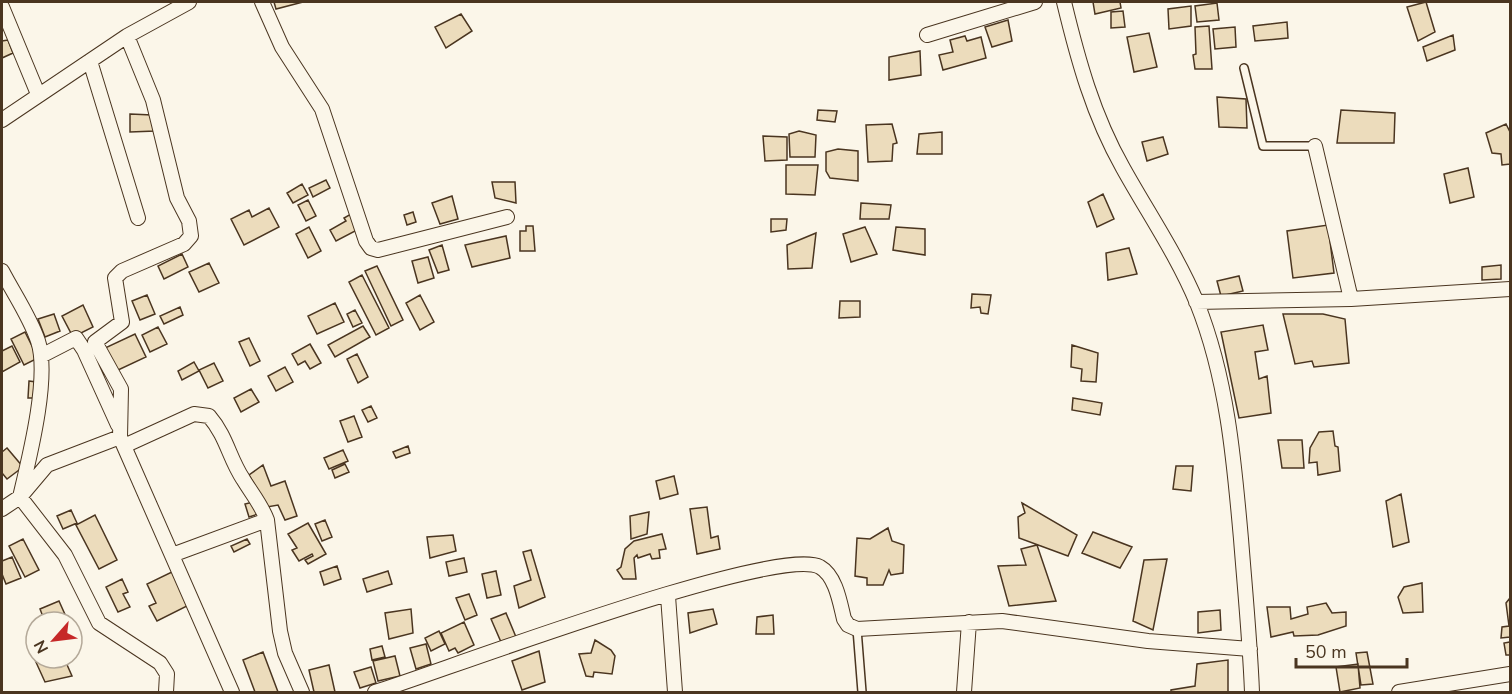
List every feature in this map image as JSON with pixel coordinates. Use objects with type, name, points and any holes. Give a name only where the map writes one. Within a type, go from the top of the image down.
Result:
[{"type":"street","points":[[2,120],[127,36],[189,2]]},
{"type":"street","points":[[262,2],[282,47],[322,109],[366,241],[371,248],[378,250],[507,217]]},
{"type":"street","points":[[927,35],[1035,2]]},
{"type":"street","points":[[1065,2],[1080,67],[1097,116],[1122,168],[1165,236],[1196,302],[1216,358],[1226,409],[1238,499],[1252,693]]},
{"type":"street","points":[[2,8],[38,94]]},
{"type":"street","points":[[121,437],[121,389],[95,342],[122,322],[115,278],[122,271],[184,244],[191,236],[189,220],[177,198],[153,100],[127,36]]},
{"type":"street","points":[[90,61],[138,218]]},
{"type":"street","points":[[1315,146],[1350,299]]},
{"type":"street","points":[[2,271],[34,332],[41,356],[36,429],[20,497]]},
{"type":"street","points":[[1196,302],[1350,299],[1510,289]]},
{"type":"street","points":[[41,356],[76,338],[84,350],[232,693]]},
{"type":"street","points":[[2,509],[20,497],[47,465],[121,437],[194,414],[209,416],[222,431],[237,469],[261,504],[267,520],[279,631],[285,653],[302,693]]},
{"type":"street","points":[[20,497],[65,555],[99,623],[160,663],[167,674],[166,693]]},
{"type":"street","points":[[172,555],[267,520]]},
{"type":"street","points":[[375,693],[534,636],[759,569],[805,562],[820,568],[830,576],[844,620],[856,629],[1002,621],[1148,641],[1250,649]]},
{"type":"street","points":[[668,596],[675,693]]},
{"type":"street","points":[[964,693],[969,622]]},
{"type":"street","points":[[1399,693],[1457,687],[1510,674]]},
{"type":"lane","points":[[1244,68],[1263,146],[1315,146]]},
{"type":"lane","points":[[856,629],[862,693]]},
{"type":"building","points":[[274,2],[303,2],[276,9]]},
{"type":"building","points":[[1093,2],[1120,2],[1121,8],[1095,14]]},
{"type":"building","points":[[1426,2],[1435,32],[1418,41],[1407,7]]},
{"type":"building","points":[[1217,3],[1219,20],[1197,22],[1195,6]]},
{"type":"building","points":[[1191,6],[1191,26],[1169,29],[1168,9]]},
{"type":"building","points":[[1123,11],[1125,27],[1111,28],[1111,12]]},
{"type":"building","points":[[461,14],[472,31],[446,48],[435,27]]},
{"type":"building","points":[[1008,20],[1012,41],[992,47],[985,27]]},
{"type":"building","points":[[1287,22],[1288,38],[1255,41],[1253,26]]},
{"type":"building","points":[[1209,26],[1212,69],[1195,69],[1193,55],[1196,54],[1195,27]]},
{"type":"building","points":[[1235,27],[1236,47],[1215,49],[1213,29]]},
{"type":"building","points":[[1149,33],[1157,67],[1134,72],[1127,37]]},
{"type":"building","points":[[1453,35],[1455,50],[1427,61],[1423,47]]},
{"type":"building","points":[[965,36],[967,41],[981,37],[986,58],[943,70],[939,55],[953,52],[950,40]]},
{"type":"building","points":[[8,40],[13,53],[2,58],[2,41]]},
{"type":"building","points":[[920,51],[921,75],[889,80],[889,57]]},
{"type":"building","points":[[1217,97],[1246,99],[1247,128],[1219,127]]},
{"type":"building","points":[[818,110],[837,111],[835,122],[817,120]]},
{"type":"building","points":[[1341,110],[1395,113],[1394,143],[1337,143]]},
{"type":"building","points":[[130,114],[152,115],[155,131],[130,132]]},
{"type":"building","points":[[892,124],[897,143],[893,144],[892,161],[868,162],[866,125]]},
{"type":"building","points":[[1506,124],[1510,132],[1510,164],[1502,165],[1501,154],[1492,153],[1486,133]]},
{"type":"building","points":[[799,131],[816,135],[815,157],[790,157],[789,134]]},
{"type":"building","points":[[942,132],[942,154],[917,154],[919,134]]},
{"type":"building","points":[[763,136],[787,137],[787,160],[765,161]]},
{"type":"building","points":[[1163,137],[1168,154],[1147,161],[1142,142]]},
{"type":"building","points":[[838,149],[858,151],[858,181],[830,178],[826,171],[826,152]]},
{"type":"building","points":[[786,165],[818,165],[815,195],[786,194]]},
{"type":"building","points":[[1468,168],[1474,197],[1450,203],[1444,174]]},
{"type":"building","points":[[326,180],[330,188],[313,197],[309,188]]},
{"type":"building","points":[[492,182],[515,182],[516,203],[495,198]]},
{"type":"building","points":[[302,184],[308,195],[293,203],[287,193]]},
{"type":"building","points":[[1103,194],[1114,219],[1097,227],[1088,202]]},
{"type":"building","points":[[452,196],[458,219],[440,224],[432,203]]},
{"type":"building","points":[[308,200],[316,216],[306,221],[298,205]]},
{"type":"building","points":[[861,203],[891,205],[889,219],[860,219]]},
{"type":"building","points":[[269,208],[279,227],[244,245],[231,219],[249,210],[252,217]]},
{"type":"building","points":[[413,212],[416,222],[407,225],[404,215]]},
{"type":"building","points":[[351,214],[359,229],[336,241],[330,230],[346,221],[344,218]]},
{"type":"building","points":[[771,219],[787,219],[786,230],[771,232]]},
{"type":"building","points":[[1328,225],[1334,273],[1293,278],[1287,231]]},
{"type":"building","points":[[526,226],[533,226],[535,251],[520,251],[520,231],[526,231]]},
{"type":"building","points":[[309,227],[321,251],[308,258],[296,234]]},
{"type":"building","points":[[865,227],[877,254],[851,262],[843,234]]},
{"type":"building","points":[[896,227],[925,229],[925,255],[893,250]]},
{"type":"building","points":[[816,233],[812,268],[788,269],[787,245]]},
{"type":"building","points":[[506,236],[510,258],[472,267],[465,245]]},
{"type":"building","points":[[442,245],[449,270],[438,273],[429,250]]},
{"type":"building","points":[[1129,248],[1137,274],[1108,280],[1106,253]]},
{"type":"building","points":[[182,254],[188,267],[164,279],[158,266]]},
{"type":"building","points":[[428,257],[434,278],[418,283],[412,261]]},
{"type":"building","points":[[209,263],[219,283],[199,292],[189,272]]},
{"type":"building","points":[[1501,265],[1501,279],[1482,280],[1482,267]]},
{"type":"building","points":[[377,266],[403,320],[391,326],[365,271]]},
{"type":"building","points":[[362,275],[389,328],[376,335],[349,282]]},
{"type":"building","points":[[1239,276],[1243,291],[1221,296],[1217,281]]},
{"type":"building","points":[[972,294],[991,295],[988,314],[981,313],[980,307],[971,308]]},
{"type":"building","points":[[147,295],[155,314],[140,320],[132,301]]},
{"type":"building","points":[[420,295],[434,322],[420,330],[406,303]]},
{"type":"building","points":[[840,301],[860,301],[860,317],[839,318]]},
{"type":"building","points":[[335,303],[344,322],[317,334],[308,316]]},
{"type":"building","points":[[83,305],[93,327],[73,337],[62,316]]},
{"type":"building","points":[[180,307],[183,315],[164,324],[160,316]]},
{"type":"building","points":[[355,310],[362,323],[353,327],[347,314]]},
{"type":"building","points":[[54,314],[60,331],[45,337],[38,319]]},
{"type":"building","points":[[1283,314],[1323,314],[1345,319],[1349,363],[1314,367],[1312,361],[1295,364]]},
{"type":"building","points":[[1263,325],[1268,350],[1255,352],[1259,379],[1267,376],[1271,413],[1239,418],[1221,332]]},
{"type":"building","points":[[363,326],[370,337],[335,357],[328,345]]},
{"type":"building","points":[[158,327],[167,344],[150,352],[142,335]]},
{"type":"building","points":[[25,332],[38,358],[24,365],[11,339]]},
{"type":"building","points":[[135,334],[146,357],[116,371],[105,348]]},
{"type":"building","points":[[249,338],[260,361],[250,366],[239,342]]},
{"type":"building","points":[[310,344],[321,363],[310,369],[305,361],[298,365],[292,354]]},
{"type":"building","points":[[1072,345],[1098,353],[1096,382],[1081,381],[1082,369],[1071,367]]},
{"type":"building","points":[[12,346],[20,362],[2,372],[2,351]]},
{"type":"building","points":[[357,354],[368,377],[358,383],[347,359]]},
{"type":"building","points":[[194,362],[199,371],[182,380],[178,371]]},
{"type":"building","points":[[214,363],[223,381],[208,388],[199,370]]},
{"type":"building","points":[[285,367],[293,382],[276,391],[268,376]]},
{"type":"building","points":[[29,381],[36,382],[36,398],[28,398]]},
{"type":"building","points":[[251,389],[259,402],[241,412],[234,398]]},
{"type":"building","points":[[1073,398],[1102,403],[1100,415],[1072,410]]},
{"type":"building","points":[[371,406],[377,418],[368,422],[362,410]]},
{"type":"building","points":[[354,416],[362,437],[348,442],[340,421]]},
{"type":"building","points":[[1333,431],[1335,446],[1338,447],[1340,471],[1318,475],[1317,462],[1309,463],[1310,448],[1319,432]]},
{"type":"building","points":[[1278,440],[1302,440],[1304,468],[1282,468]]},
{"type":"building","points":[[408,446],[410,453],[396,458],[393,452]]},
{"type":"building","points":[[7,448],[23,467],[7,479],[2,473],[2,452]]},
{"type":"building","points":[[343,450],[348,461],[329,469],[324,458]]},
{"type":"building","points":[[345,464],[349,472],[335,478],[332,470]]},
{"type":"building","points":[[263,465],[271,486],[285,481],[297,516],[285,520],[278,505],[267,507],[249,475]]},
{"type":"building","points":[[1176,466],[1193,466],[1191,491],[1173,489]]},
{"type":"building","points":[[674,476],[678,494],[660,499],[656,481]]},
{"type":"building","points":[[1401,494],[1409,542],[1393,547],[1386,501]]},
{"type":"building","points":[[257,501],[261,513],[249,517],[245,504]]},
{"type":"building","points":[[1022,503],[1077,535],[1068,556],[1019,538],[1018,517],[1025,513]]},
{"type":"building","points":[[707,507],[711,538],[718,536],[720,549],[697,554],[690,509]]},
{"type":"building","points":[[71,510],[77,523],[63,529],[57,516]]},
{"type":"building","points":[[649,512],[647,534],[631,539],[630,516]]},
{"type":"building","points":[[95,515],[117,560],[99,569],[76,525]]},
{"type":"building","points":[[325,520],[332,537],[322,541],[315,524]]},
{"type":"building","points":[[308,523],[326,554],[308,564],[305,560],[313,556],[312,554],[299,561],[292,550],[297,548],[288,534]]},
{"type":"building","points":[[888,528],[892,541],[904,545],[903,573],[891,575],[889,570],[883,585],[867,585],[867,578],[855,576],[857,538],[870,539]]},
{"type":"building","points":[[1093,532],[1132,547],[1120,568],[1082,553]]},
{"type":"building","points":[[662,534],[666,549],[659,550],[660,558],[652,559],[650,554],[638,558],[637,555],[634,558],[636,579],[623,579],[617,570],[621,567],[625,549],[634,541]]},
{"type":"building","points":[[453,535],[456,551],[430,558],[427,537]]},
{"type":"building","points":[[23,539],[39,570],[25,577],[9,546]]},
{"type":"building","points":[[247,539],[250,544],[234,552],[231,546]]},
{"type":"building","points":[[1037,545],[1056,601],[1009,606],[998,566],[1026,565],[1021,549]]},
{"type":"building","points":[[531,550],[545,597],[519,608],[514,586],[531,580],[523,552]]},
{"type":"building","points":[[12,557],[21,578],[6,584],[2,574],[2,561]]},
{"type":"building","points":[[464,558],[467,572],[449,576],[446,562]]},
{"type":"building","points":[[1167,559],[1153,630],[1133,621],[1144,560]]},
{"type":"building","points":[[337,566],[341,579],[324,585],[320,572]]},
{"type":"building","points":[[176,570],[193,603],[157,621],[149,606],[156,603],[147,584]]},
{"type":"building","points":[[388,571],[392,584],[367,592],[363,579]]},
{"type":"building","points":[[496,571],[501,595],[487,598],[482,574]]},
{"type":"building","points":[[122,579],[128,592],[123,594],[130,607],[118,612],[106,587]]},
{"type":"building","points":[[1422,583],[1423,612],[1403,613],[1398,597],[1404,587]]},
{"type":"building","points":[[469,594],[477,615],[465,620],[456,598]]},
{"type":"building","points":[[1510,598],[1510,637],[1501,638],[1502,627],[1509,626],[1506,603]]},
{"type":"building","points":[[59,601],[63,610],[40,610]]},
{"type":"building","points":[[1326,603],[1332,613],[1346,612],[1346,626],[1318,635],[1294,636],[1293,632],[1271,637],[1267,607],[1290,607],[1291,619],[1308,614],[1307,607]]},
{"type":"building","points":[[411,609],[413,633],[389,639],[385,613]]},
{"type":"building","points":[[713,609],[717,624],[690,633],[688,613]]},
{"type":"building","points":[[1220,610],[1221,630],[1198,633],[1198,612]]},
{"type":"building","points":[[506,613],[516,637],[501,642],[491,619]]},
{"type":"building","points":[[773,615],[774,634],[756,634],[757,617]]},
{"type":"building","points":[[464,622],[474,645],[458,653],[455,648],[449,651],[441,633]]},
{"type":"building","points":[[439,631],[445,644],[431,651],[425,638]]},
{"type":"building","points":[[595,640],[611,650],[615,656],[612,674],[594,672],[593,677],[586,676],[579,654],[591,653]]},
{"type":"building","points":[[1510,642],[1510,655],[1506,655],[1504,643]]},
{"type":"building","points":[[426,644],[431,664],[416,669],[410,648]]},
{"type":"building","points":[[382,646],[385,657],[372,660],[370,649]]},
{"type":"building","points":[[539,651],[545,682],[522,690],[512,661]]},
{"type":"building","points":[[263,652],[278,692],[255,692],[243,660]]},
{"type":"building","points":[[1367,652],[1373,684],[1361,685],[1356,653]]},
{"type":"building","points":[[395,656],[400,676],[378,681],[373,661]]},
{"type":"building","points":[[1228,660],[1228,692],[1171,692],[1171,690],[1195,686],[1197,664]]},
{"type":"building","points":[[1358,664],[1360,688],[1340,692],[1336,667]]},
{"type":"building","points":[[329,665],[335,692],[314,692],[309,670]]},
{"type":"building","points":[[371,667],[376,683],[360,688],[354,672]]},
{"type":"building","points":[[40,670],[69,670],[72,676],[45,682]]}]
